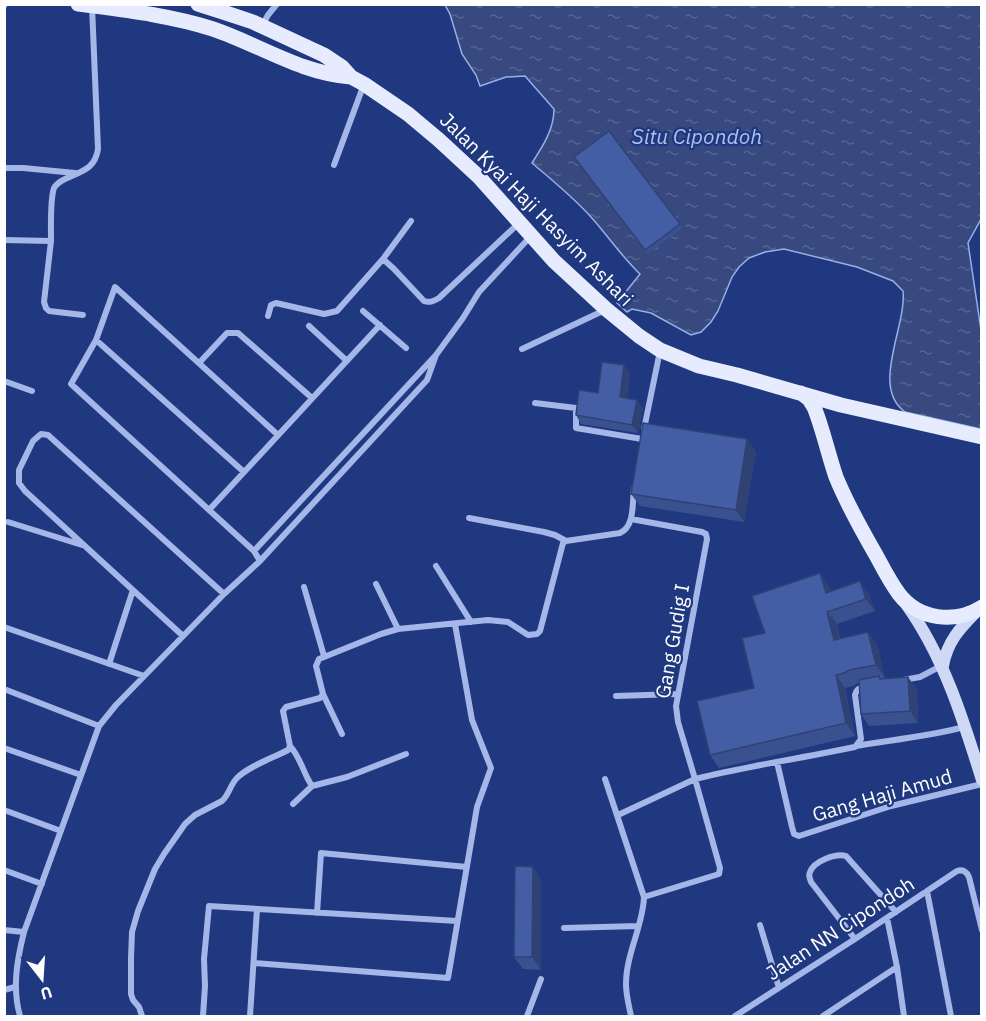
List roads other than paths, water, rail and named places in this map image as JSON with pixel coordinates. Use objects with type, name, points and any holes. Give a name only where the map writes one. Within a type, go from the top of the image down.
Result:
[{"type":"main road","name":"Jalan Kyai Haji Hasyim Ashari","points":[[198,4],[261,26],[324,55],[408,114],[479,177],[554,261],[606,309],[660,350],[699,366],[842,405],[981,437]]},
{"type":"main road","name":"Jalan Kyai Haji Hasyim Ashari","points":[[85,5],[123,9],[190,22],[232,36],[316,72],[357,80]]},
{"type":"main road","points":[[801,393],[812,403],[830,460],[847,501],[899,594],[912,607],[935,616],[959,616],[981,607]]},
{"type":"main road","points":[[818,419],[827,408],[842,405]]},
{"type":"main road","points":[[952,431],[981,444]]},
{"type":"street","points":[[261,26],[277,4]]},
{"type":"street","points":[[83,315],[50,310],[46,308],[44,302],[54,189],[60,181],[89,168],[97,158],[85,5]]},
{"type":"street","points":[[334,165],[357,80]]},
{"type":"street","points":[[4,168],[75,173]]},
{"type":"street","points":[[268,316],[271,305],[276,303],[324,314],[337,311],[383,259],[411,221]]},
{"type":"street","points":[[383,259],[424,301],[429,302],[439,298],[519,222]]},
{"type":"street","points":[[254,551],[436,355],[479,292],[531,236]]},
{"type":"street","points":[[4,240],[51,241]]},
{"type":"street","points":[[260,561],[254,551],[71,384],[96,340],[115,287],[278,435]]},
{"type":"street","points":[[522,349],[606,309]]},
{"type":"street","points":[[363,310],[406,348]]},
{"type":"street","points":[[208,510],[380,325]]},
{"type":"street","points":[[309,326],[347,361]]},
{"type":"street","points":[[199,363],[227,333],[238,333],[312,398]]},
{"type":"street","points":[[96,340],[244,472]]},
{"type":"street","points":[[640,450],[660,350]]},
{"type":"street","points":[[20,1017],[15,987],[24,932],[99,726],[116,705],[183,636],[260,561],[426,380],[436,355]]},
{"type":"street","points":[[4,381],[32,391]]},
{"type":"street","points":[[536,403],[576,408],[576,428],[642,439]]},
{"type":"street","points":[[183,636],[25,491],[19,483],[19,470],[33,441],[41,434],[48,435],[224,594]]},
{"type":"street","points":[[469,518],[544,532],[566,541],[620,533],[628,528],[631,519],[635,484]]},
{"type":"street","name":"Gang Gudig I","points":[[631,519],[702,532],[707,536],[676,706],[678,722],[720,868],[719,874],[644,897]]},
{"type":"street","points":[[8,522],[85,546]]},
{"type":"street","points":[[342,734],[322,694],[316,666],[319,659],[398,629],[489,620],[505,621],[528,635],[537,634],[540,631],[562,545],[566,541]]},
{"type":"street","points":[[436,566],[471,622]]},
{"type":"street","points":[[376,584],[398,629]]},
{"type":"street","points":[[304,587],[324,656]]},
{"type":"street","points":[[109,664],[133,590]]},
{"type":"street","points":[[899,594],[922,627],[943,666],[965,727],[980,783]]},
{"type":"street","points":[[943,666],[945,654],[952,639],[963,624],[981,607]]},
{"type":"street","points":[[254,963],[448,978],[477,807],[491,768],[472,720],[454,624]]},
{"type":"street","points":[[4,627],[144,676]]},
{"type":"street","points":[[891,682],[920,677],[943,666]]},
{"type":"street","points":[[855,747],[861,740],[856,691],[872,685]]},
{"type":"street","points":[[4,689],[99,726]]},
{"type":"street","points":[[312,786],[306,778],[297,753],[290,746],[282,712],[284,709],[318,699],[322,694]]},
{"type":"street","points":[[615,696],[678,694]]},
{"type":"street","points":[[618,815],[695,779],[740,768],[965,727]]},
{"type":"street","points":[[141,1017],[139,1007],[131,994],[132,932],[138,910],[155,869],[191,817],[226,798],[239,775],[288,750],[290,746]]},
{"type":"street","points":[[4,748],[81,775]]},
{"type":"street","points":[[293,804],[312,786],[347,777],[406,754]]},
{"type":"street","name":"Gang Haji Amud","points":[[777,762],[794,834],[799,836],[891,806],[980,783]]},
{"type":"street","points":[[605,779],[644,897],[643,909],[629,958],[626,985],[631,1017]]},
{"type":"street","points":[[4,810],[61,831]]},
{"type":"street","points":[[317,913],[321,853],[467,867]]},
{"type":"street","points":[[855,939],[811,882],[810,871],[820,862],[837,854],[846,856],[896,912]]},
{"type":"street","points":[[4,870],[42,884]]},
{"type":"street","name":"Jalan NN Cipondoh","points":[[735,1017],[952,873],[960,870],[968,874],[981,930]]},
{"type":"street","points":[[927,891],[951,1017]]},
{"type":"street","points":[[203,1017],[204,959],[209,906],[457,921]]},
{"type":"street","points":[[250,1017],[257,909]]},
{"type":"street","points":[[887,918],[904,1017]]},
{"type":"street","points":[[760,925],[779,988]]},
{"type":"street","points":[[564,928],[638,926]]},
{"type":"street","points":[[4,930],[24,932]]},
{"type":"street","points":[[823,1017],[897,967]]},
{"type":"street","points":[[527,1017],[541,979]]},
{"type":"street","points":[[4,990],[15,987]]},
{"type":"water","name":"Situ Cipondoh","points":[[445,5],[981,5],[981,219],[968,243],[981,330],[981,429],[905,412],[895,401],[890,387],[890,372],[903,305],[903,291],[893,281],[857,267],[784,249],[765,252],[749,258],[732,277],[711,322],[701,332],[691,335],[651,313],[632,309],[627,312],[617,303],[640,274],[584,210],[532,163],[550,130],[554,109],[525,76],[506,77],[480,86],[476,75],[462,54]]}]
